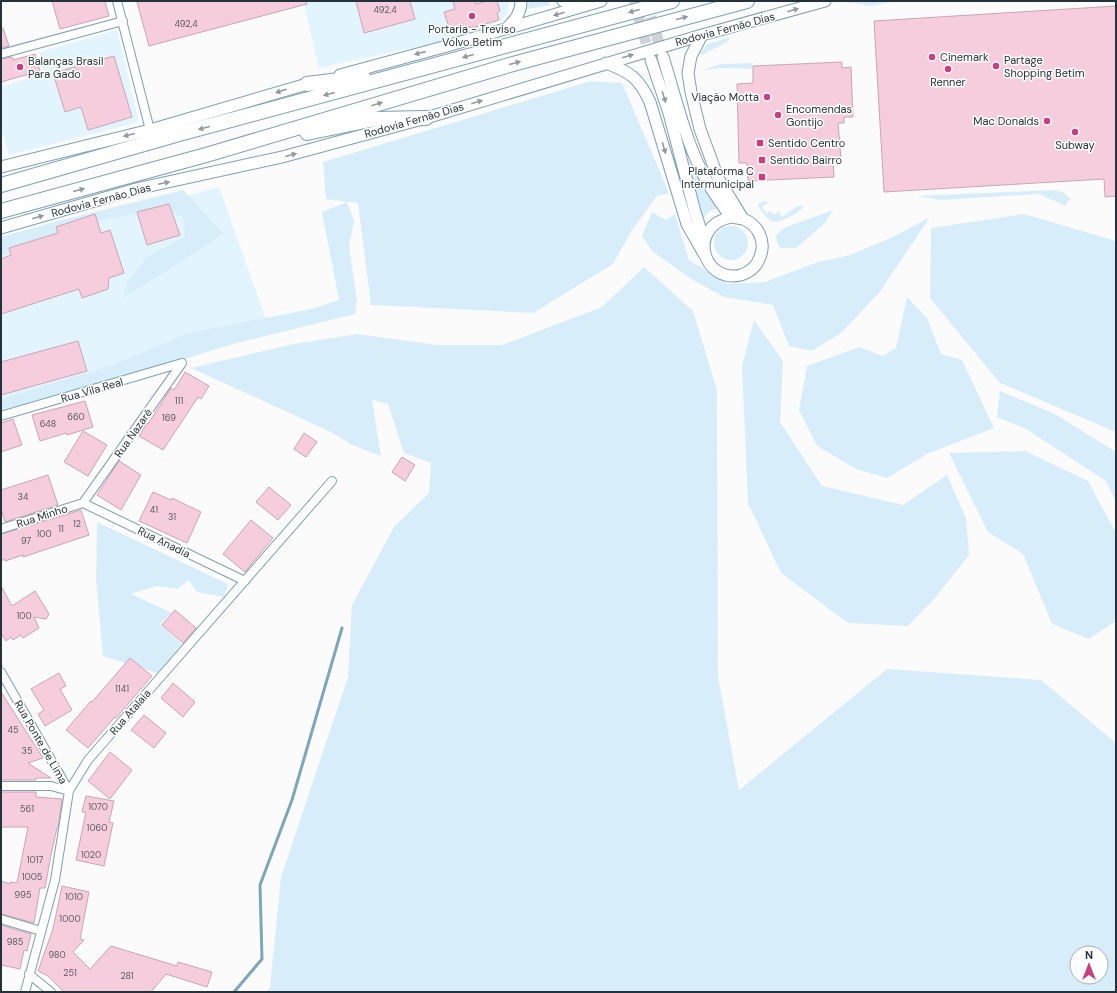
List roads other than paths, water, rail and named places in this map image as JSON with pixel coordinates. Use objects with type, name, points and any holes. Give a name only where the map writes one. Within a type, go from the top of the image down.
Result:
[{"type":"highway","points":[[1,185],[179,134],[672,1]]},
{"type":"highway","name":"Rodovia Fernão Dias","points":[[1,211],[202,156],[513,64],[747,1]]},
{"type":"highway","points":[[307,84],[411,72]]},
{"type":"highway","points":[[202,156],[375,119],[426,118]]},
{"type":"main road","points":[[506,29],[516,19],[521,7],[521,1]]},
{"type":"main road","points":[[563,1],[599,2]]},
{"type":"main road","name":"Rodovia Fernão Dias","points":[[1,228],[136,189],[282,157],[426,118],[606,63],[825,1]]},
{"type":"main road","points":[[1,167],[150,130],[599,2]]},
{"type":"main road","points":[[702,35],[691,56],[688,73],[692,98],[700,129],[718,178],[737,218]]},
{"type":"main road","points":[[606,63],[622,69],[632,75],[645,90],[687,224],[710,265],[717,271],[726,275],[736,276],[745,274],[751,270],[760,258],[762,251],[762,240],[754,226],[737,218],[714,194],[700,168],[663,57]]},
{"type":"main road","points":[[651,60],[669,113],[704,240],[705,256]]},
{"type":"main road","points":[[704,240],[708,231],[714,224],[722,219],[737,218]]},
{"type":"street","points":[[117,1],[150,130]]},
{"type":"street","points":[[1,54],[123,21]]},
{"type":"street","name":"Rua Vila Real","points":[[1,416],[182,363]]},
{"type":"street","name":"Rua Nazaré","points":[[83,503],[182,363]]},
{"type":"street","name":"Rua Atalaia","points":[[25,992],[55,880],[69,791],[88,760],[332,481]]},
{"type":"street","name":"Rua Minho","points":[[1,529],[83,503]]},
{"type":"street","name":"Rua Anadia","points":[[83,503],[245,581]]},
{"type":"street","name":"Rua Ponte de Lima","points":[[1,672],[69,791]]},
{"type":"street","points":[[1,786],[51,786],[69,791]]},
{"type":"street","points":[[1,919],[41,931]]},
{"type":"street","points":[[29,974],[50,992]]},
{"type":"waterway","points":[[234,992],[262,959],[260,885],[292,800],[342,628]]},
{"type":"tunnel","points":[[634,1],[651,60]]},
{"type":"tunnel","points":[[646,1],[663,56]]},
{"type":"place","name":"Portaria - Treviso Volvo Betim","points":[[472,16]]},
{"type":"place","name":"Cinemark","points":[[932,57]]},
{"type":"place","name":"Partage Shopping Betim","points":[[996,66]]},
{"type":"place","name":"Balanças Brasil Para Gado","points":[[20,67]]},
{"type":"place","name":"Renner","points":[[948,69]]},
{"type":"place","name":"Viação Motta","points":[[767,97]]},
{"type":"place","name":"Encomendas Gontijo","points":[[778,115]]},
{"type":"place","name":"Mac Donalds","points":[[1047,121]]},
{"type":"place","name":"Subway","points":[[1075,132]]},
{"type":"place","name":"Sentido Centro","points":[[760,143]]},
{"type":"place","name":"Sentido Bairro","points":[[762,160]]},
{"type":"place","name":"Plataforma C Intermunicipal","points":[[762,177]]}]
